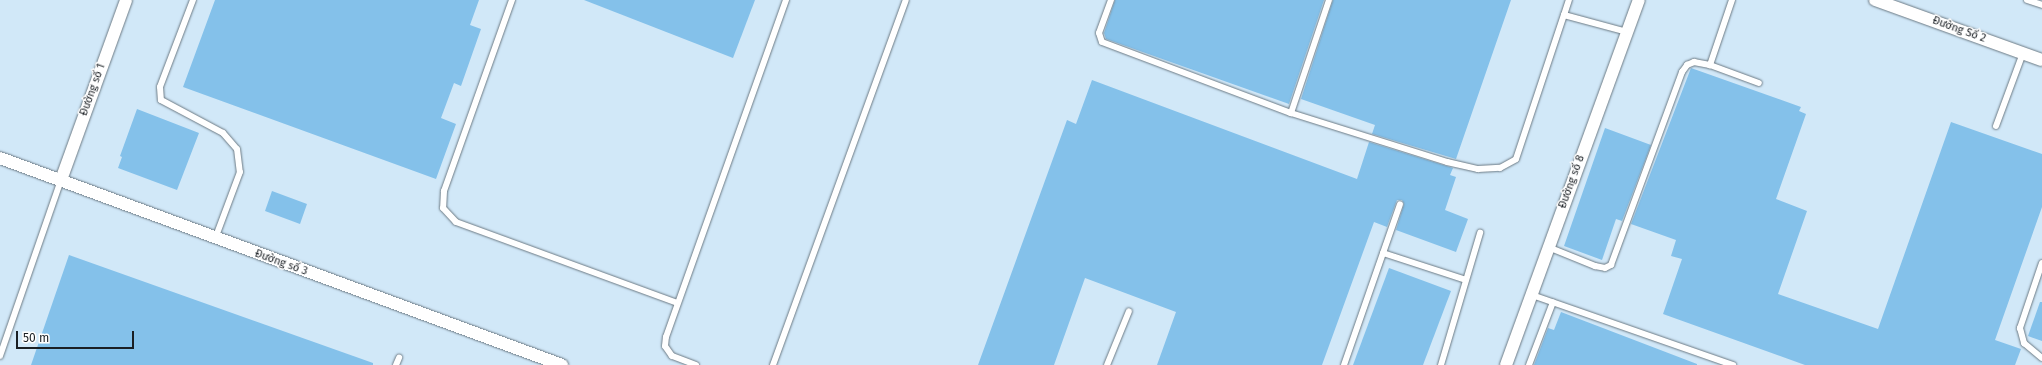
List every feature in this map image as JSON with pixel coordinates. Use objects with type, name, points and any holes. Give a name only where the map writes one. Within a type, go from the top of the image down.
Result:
[{"type":"street","name":"Đường số 1","points":[[61,180],[126,0]]},
{"type":"street","name":"Đường số 8","points":[[1506,365],[1639,0]]},
{"type":"street","name":"Đường Số 2","points":[[1875,0],[2042,60]]},
{"type":"street","name":"Đường số 3","points":[[0,158],[215,239],[562,365]]},
{"type":"lane","points":[[193,0],[160,87],[161,100],[223,132],[237,149],[240,172],[215,239]]},
{"type":"lane","points":[[512,0],[444,191],[443,208],[456,222],[678,303]]},
{"type":"lane","points":[[696,365],[672,356],[665,346],[678,303],[786,0]]},
{"type":"lane","points":[[772,365],[906,0]]},
{"type":"lane","points":[[1111,0],[1099,33],[1102,42],[1291,113],[1447,162],[1478,169],[1500,168],[1516,159],[1569,0]]},
{"type":"lane","points":[[1291,113],[1329,0]]},
{"type":"lane","points":[[1710,65],[1732,0]]},
{"type":"lane","points":[[2027,0],[2042,5]]},
{"type":"lane","points":[[1564,15],[1627,32]]},
{"type":"lane","points":[[1996,126],[2023,53]]},
{"type":"lane","points":[[1548,247],[1595,266],[1605,268],[1611,265],[1682,72],[1687,65],[1694,62],[1710,65],[1759,83]]},
{"type":"lane","points":[[0,356],[61,180]]},
{"type":"lane","points":[[1344,365],[1400,204]]},
{"type":"lane","points":[[1441,365],[1480,234]]},
{"type":"lane","points":[[1383,253],[1466,280]]},
{"type":"lane","points":[[2042,263],[2020,328],[2024,343],[2042,358]]},
{"type":"lane","points":[[1532,295],[1734,365]]},
{"type":"lane","points":[[1529,365],[1553,302]]},
{"type":"lane","points":[[1107,365],[1129,311]]},
{"type":"lane","points":[[396,365],[398,358]]},
{"type":"shaded area","points":[[0,0],[2042,0],[2042,365],[0,365]]},
{"type":"building","points":[[215,0],[479,0],[470,25],[481,29],[461,86],[454,83],[441,118],[456,124],[436,179],[183,87]]},
{"type":"building","points":[[584,0],[755,0],[733,58]]},
{"type":"building","points":[[1115,0],[1324,0],[1289,104],[1106,39],[1104,33]]},
{"type":"building","points":[[1333,0],[1511,0],[1456,159],[1372,134],[1375,125],[1301,99]]},
{"type":"building","points":[[1691,68],[1801,107],[1799,111],[1806,114],[1776,199],[1807,211],[1778,294],[1878,329],[1951,122],[2042,154],[2042,207],[1995,340],[2021,349],[2015,365],[1805,365],[1663,314],[1682,259],[1671,256],[1676,240],[1631,224]]},
{"type":"building","points":[[1092,80],[1357,179],[1369,142],[1453,168],[1450,175],[1456,177],[1445,210],[1468,219],[1456,252],[1396,230],[1404,204],[1402,200],[1397,200],[1387,227],[1374,222],[1322,365],[1157,365],[1176,312],[1085,278],[1054,365],[978,365],[1067,120],[1076,124]]},
{"type":"building","points":[[137,109],[199,133],[177,190],[118,168],[122,157],[120,156]]},
{"type":"building","points":[[1605,128],[1651,145],[1622,221],[1616,219],[1602,260],[1564,246]]},
{"type":"building","points":[[272,191],[307,204],[300,224],[265,211]]},
{"type":"building","points":[[69,255],[373,363],[373,365],[31,365]]},
{"type":"building","points":[[1389,268],[1451,291],[1423,365],[1353,365]]},
{"type":"building","points":[[2040,302],[2042,302],[2042,341],[2028,336]]},
{"type":"building","points":[[1561,312],[1697,365],[1534,365],[1548,328],[1554,330]]}]
